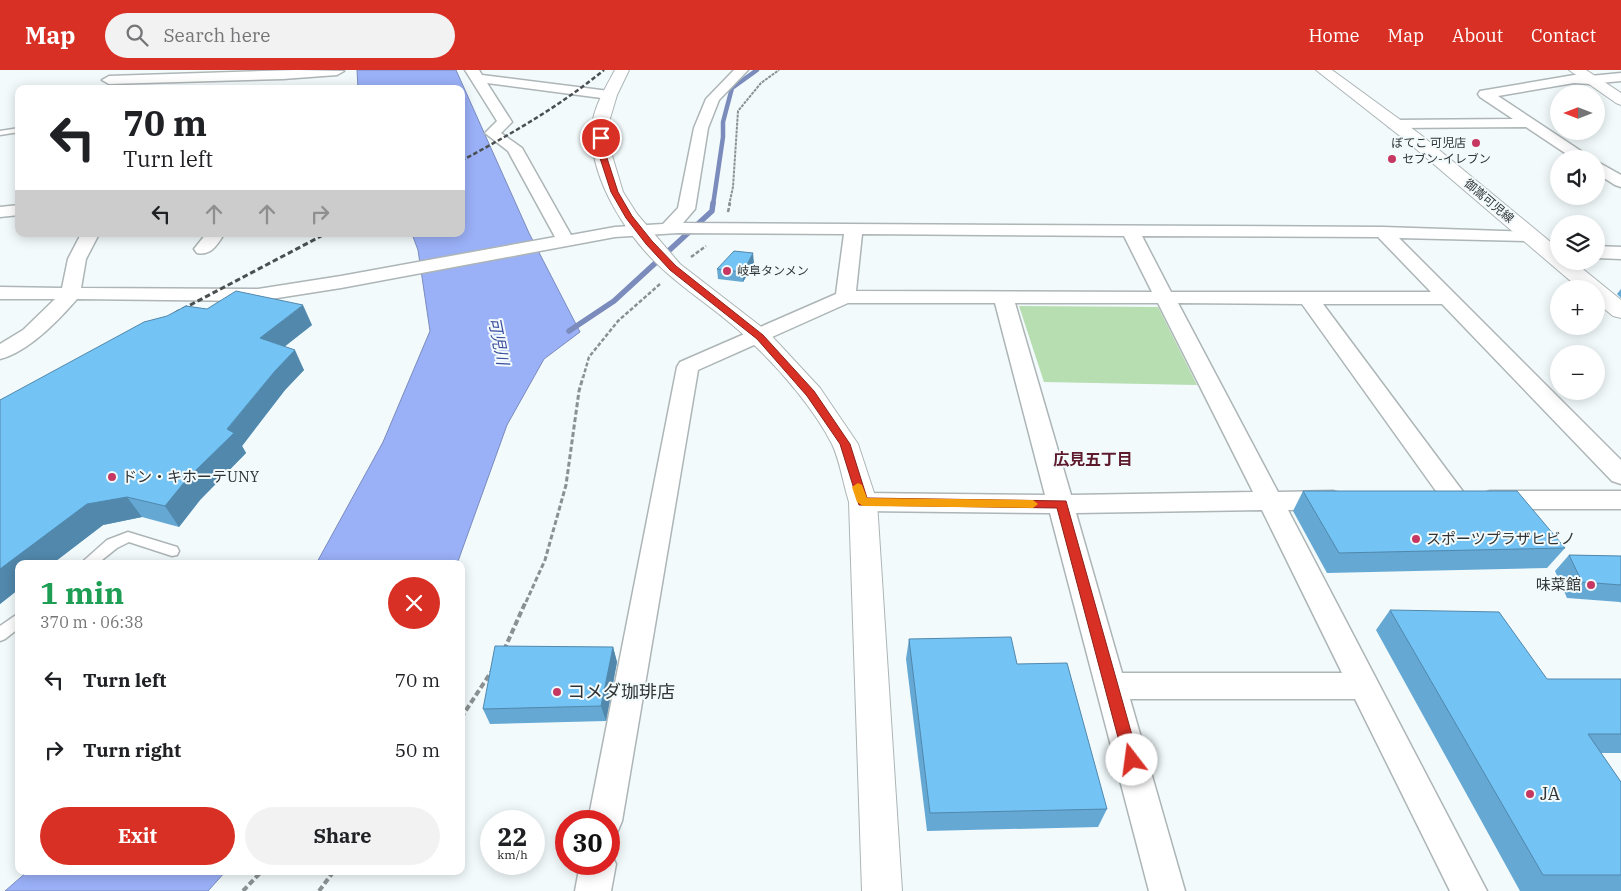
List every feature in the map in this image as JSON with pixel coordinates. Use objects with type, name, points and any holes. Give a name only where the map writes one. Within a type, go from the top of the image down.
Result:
[{"type":"street","points":[[622,70],[609,95],[600,125],[602,152],[614,192],[629,217],[668,262],[760,337],[811,393],[845,444],[863,502],[882,891]]},
{"type":"street","points":[[673,229],[686,208],[701,128],[713,99],[741,70]]},
{"type":"street","name":"御嵩可児線","points":[[1322,70],[1394,124],[1544,244]]},
{"type":"street","points":[[1576,70],[1621,100]]},
{"type":"street","points":[[112,79],[337,71]]},
{"type":"street","points":[[476,73],[609,95]]},
{"type":"street","points":[[476,73],[505,122],[492,133],[514,148],[559,242]]},
{"type":"street","points":[[1571,150],[1485,94],[1574,79],[1590,80],[1621,76]]},
{"type":"street","points":[[1394,124],[1530,123]]},
{"type":"street","points":[[1605,172],[1621,182]]},
{"type":"street","points":[[0,212],[15,210]]},
{"type":"street","points":[[0,293],[258,295],[341,282],[615,232],[673,229],[1382,232],[1544,244]]},
{"type":"street","points":[[845,297],[854,229]]},
{"type":"street","points":[[1130,231],[1270,500],[1468,891]]},
{"type":"street","points":[[1382,232],[1621,474]]},
{"type":"street","points":[[0,353],[30,334],[56,311],[70,294],[77,259],[88,237]]},
{"type":"street","points":[[203,249],[213,237]]},
{"type":"street","points":[[1605,252],[1621,253]]},
{"type":"street","name":"御嵩可児線","points":[[1570,270],[1583,280]]},
{"type":"street","points":[[607,810],[688,367],[760,337],[845,297],[1004,299],[1447,298]]},
{"type":"street","name":"御嵩可児線","points":[[1605,298],[1621,311]]},
{"type":"street","points":[[1004,299],[1167,891]]},
{"type":"street","points":[[1309,299],[1455,499]]},
{"type":"street","points":[[1426,499],[1621,500]]},
{"type":"street","points":[[863,502],[1062,504],[1358,500]]},
{"type":"street","points":[[1111,686],[1364,686]]},
{"type":"street","points":[[593,891],[596,875]]},
{"type":"lane","points":[[0,132],[15,130]]},
{"type":"lane","points":[[93,560],[112,544],[128,537],[172,551]]},
{"type":"lane","points":[[0,635],[15,622]]},
{"type":"path","points":[[503,653],[545,560],[566,485],[580,391],[590,357],[618,321],[664,280],[668,262],[686,261],[724,233],[722,228],[733,187],[738,111],[761,83],[779,70]]},
{"type":"path","points":[[465,712],[493,669]]},
{"type":"path","points":[[243,891],[258,875]]},
{"type":"path","points":[[319,891],[331,875]]},
{"type":"green space","points":[[1019,306],[1158,307],[1197,385],[1044,382]]},
{"type":"water","points":[[357,70],[456,70],[463,85],[358,85]]},
{"type":"water","name":"可児川","points":[[465,90],[529,233],[580,332],[544,359],[507,425],[458,560],[318,560],[383,442],[430,331],[418,250],[413,237],[465,237]]},
{"type":"water","points":[[23,875],[222,875],[208,891],[5,891]]},
{"type":"building","points":[[734,251],[753,253],[743,272],[717,269]]},
{"type":"building","name":"ドン・キホーテUNY","points":[[236,291],[303,305],[260,338],[295,350],[227,429],[234,433],[187,479],[165,506],[127,497],[87,504],[0,569],[0,400],[144,322],[167,316],[186,306],[207,309]]},
{"type":"building","name":"スポーツプラザヒビノ","points":[[1303,491],[1517,491],[1565,548],[1339,553]]},
{"type":"building","points":[[1569,555],[1621,556],[1621,585],[1582,582]]},
{"type":"building","name":"JA","points":[[1390,610],[1499,612],[1547,679],[1621,679],[1621,734],[1588,734],[1621,782],[1621,875],[1543,875]]},
{"type":"building","points":[[1011,637],[1017,664],[1067,663],[1107,809],[930,813],[909,639]]},
{"type":"building","name":"コメダ珈琲店","points":[[495,646],[613,647],[601,706],[483,709]]},
{"type":"waterway","points":[[713,205],[723,137],[723,122],[732,88],[757,70]]},
{"type":"waterway","points":[[569,331],[614,301],[712,211],[713,203]]},
{"type":"railway","points":[[465,159],[535,119],[570,96],[604,70]]},
{"type":"railway","points":[[175,313],[319,237]]},
{"type":"slow traffic","points":[[858,487],[863,502],[1033,504]]},
{"type":"place","name":"ぼてこ 可児店","points":[[1476,143]]},
{"type":"place","name":"セブン-イレブン","points":[[1392,159]]},
{"type":"place","name":"岐阜タンメン","points":[[727,271]]},
{"type":"place","name":"ドン・キホーテUNY","points":[[112,477]]},
{"type":"place","name":"スポーツプラザヒビノ","points":[[1416,539]]},
{"type":"place","name":"味菜館","points":[[1591,585]]},
{"type":"place","name":"コメダ珈琲店","points":[[557,692]]},
{"type":"place","name":"JA","points":[[1530,794]]},
{"type":"district","name":"広見五丁目","points":[[1093,459]]},
{"type":"route","points":[[601,138],[602,152],[614,192],[629,217],[649,243],[673,268],[760,337],[811,393],[845,444],[863,502],[1062,504],[1132,760]]}]
